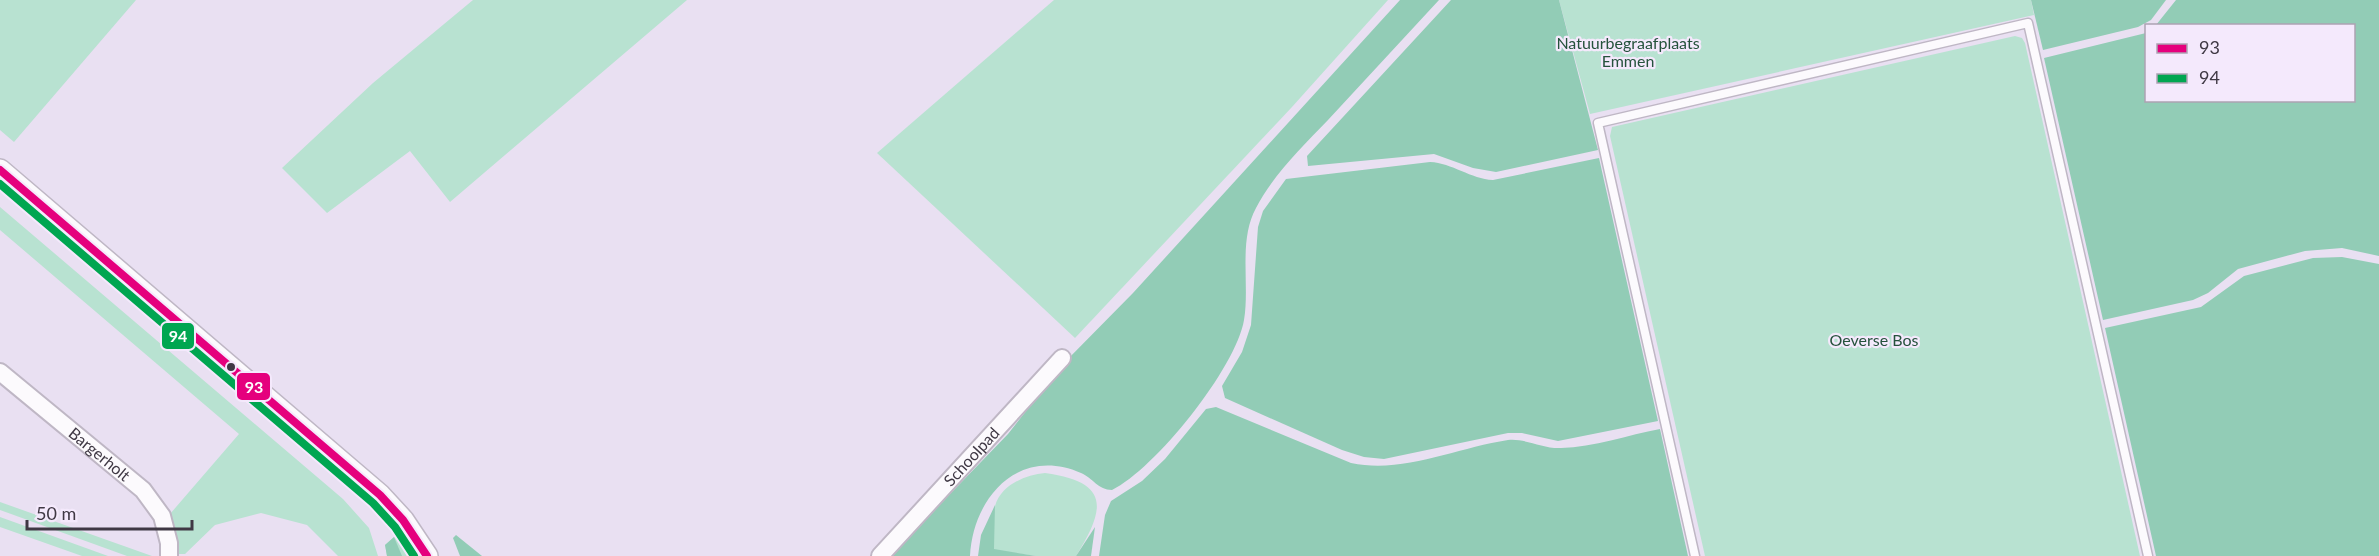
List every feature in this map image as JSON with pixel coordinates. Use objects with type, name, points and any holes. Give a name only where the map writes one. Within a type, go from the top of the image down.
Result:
[{"type":"street","points":[[0,170],[380,495],[404,520],[427,556]]},
{"type":"street","name":"Schoolpad","points":[[880,556],[1062,358]]},
{"type":"street","name":"Bargerholt","points":[[0,372],[143,490],[162,516],[169,543],[169,556]]},
{"type":"lane","points":[[1695,556],[1598,123],[2028,23],[2148,556]]},
{"type":"green space","points":[[0,0],[136,0],[14,142],[0,130]]},
{"type":"green space","points":[[473,0],[687,0],[450,202],[410,151],[327,213],[282,168],[373,83]]},
{"type":"green space","points":[[1054,0],[1388,0],[1292,107],[1075,338],[877,153]]},
{"type":"green space","points":[[1400,0],[1439,0],[1298,151],[1263,196],[1247,234],[1246,306],[1238,340],[1210,389],[1171,440],[1130,479],[1112,490],[1099,486],[1081,473],[1059,466],[1038,466],[1019,472],[1003,482],[990,497],[980,514],[973,534],[970,556],[890,556],[1008,434],[1064,363],[1133,293]]},
{"type":"green space","points":[[1451,0],[1559,0],[1598,150],[1496,172],[1473,168],[1434,154],[1308,166],[1307,156]]},
{"type":"green space","name":"Natuurbegraafplaats Emmen","points":[[1559,0],[2031,0],[2034,15],[1590,114]]},
{"type":"green space","points":[[2031,0],[2166,0],[2151,20],[2138,27],[2043,50]]},
{"type":"green space","points":[[2176,0],[2379,0],[2379,256],[2342,248],[2305,251],[2238,269],[2208,293],[2193,300],[2103,320],[2044,58],[2145,33],[2145,102],[2355,102],[2355,24],[2157,24]]},
{"type":"green space","name":"Oeverse Bos","points":[[2015,36],[2022,38],[2025,43],[2140,556],[1705,556],[1610,136],[1612,127]]},
{"type":"green space","points":[[1599,158],[1658,421],[1558,441],[1522,433],[1508,433],[1384,459],[1364,457],[1342,450],[1225,398],[1222,386],[1242,352],[1251,325],[1258,227],[1263,211],[1286,179],[1430,162],[1493,180]]},
{"type":"green space","points":[[0,207],[343,499],[369,528],[378,556],[338,556],[307,525],[261,513],[215,525],[185,554],[178,554],[176,531],[170,514],[239,434],[0,230]]},
{"type":"green space","points":[[2342,257],[2379,264],[2379,556],[2156,556],[2105,328],[2201,307],[2244,276],[2313,258]]},
{"type":"green space","points":[[1216,407],[1351,463],[1371,465],[1410,463],[1508,440],[1554,448],[1573,447],[1660,429],[1688,556],[1099,556],[1105,515],[1111,501],[1142,481],[1165,459],[1206,409]]},
{"type":"green space","points":[[1045,473],[1081,483],[1091,491],[1096,500],[1097,511],[1093,524],[1076,556],[1036,556],[994,550],[994,516],[998,499],[1015,482]]},
{"type":"green space","points":[[0,502],[152,556],[127,556],[0,510]]},
{"type":"green space","points":[[995,505],[994,549],[1036,556],[978,556],[981,535]]},
{"type":"green space","points":[[0,517],[108,556],[82,556],[0,527]]},
{"type":"green space","points":[[1095,527],[1091,556],[1076,556]]},
{"type":"green space","points":[[400,532],[415,556],[387,556],[385,545]]},
{"type":"green space","points":[[456,535],[482,556],[460,556],[453,538]]},
{"type":"green space","points":[[394,537],[402,556],[387,556],[385,545]]},
{"type":"transit line","name":"93","points":[[0,170],[380,495],[403,520],[427,556]]},
{"type":"transit line","name":"94","points":[[0,184],[373,503],[395,527],[414,556]]}]
